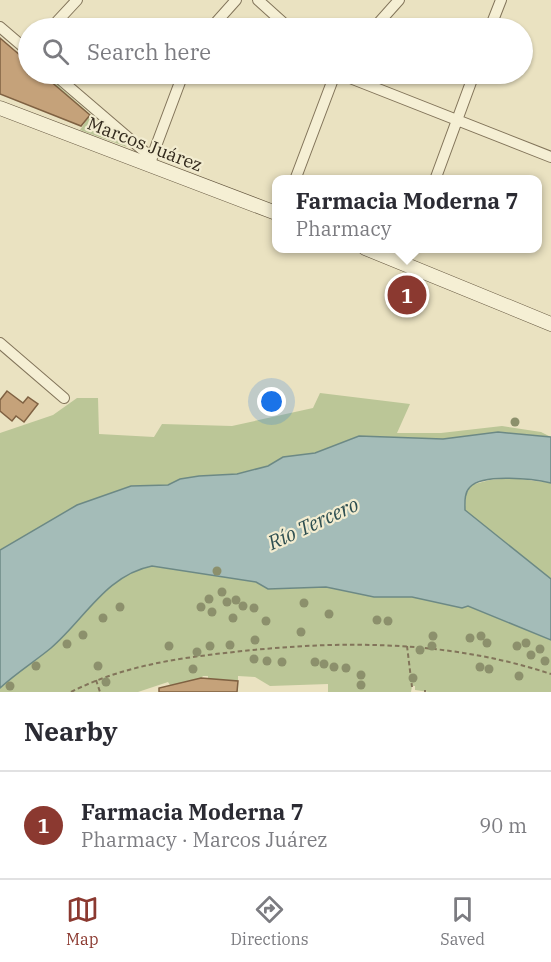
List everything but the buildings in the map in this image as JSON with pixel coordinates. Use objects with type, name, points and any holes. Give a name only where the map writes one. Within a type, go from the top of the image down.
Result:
[{"type":"main road","name":"Marcos Juárez","points":[[0,108],[151,162],[272,211]]},
{"type":"main road","points":[[375,253],[551,324]]},
{"type":"street","points":[[60,18],[77,0]]},
{"type":"street","points":[[220,18],[236,0]]},
{"type":"street","points":[[258,0],[278,18]]},
{"type":"street","points":[[383,18],[399,0]]},
{"type":"street","points":[[494,18],[501,0]]},
{"type":"street","points":[[0,27],[18,42]]},
{"type":"street","points":[[65,84],[151,162],[179,84]]},
{"type":"street","points":[[297,175],[334,84]]},
{"type":"street","points":[[364,84],[551,157]]},
{"type":"street","points":[[437,175],[470,84]]},
{"type":"street","points":[[404,264],[408,253]]},
{"type":"street","points":[[0,343],[64,398]]},
{"type":"path","points":[[71,692],[115,672],[178,659],[287,646],[342,643],[406,646],[484,655],[551,674]]},
{"type":"path","points":[[406,646],[412,687]]},
{"type":"path","points":[[96,680],[100,692]]},
{"type":"green space","points":[[54,84],[56,84],[127,147],[80,130],[90,115]]},
{"type":"green space","points":[[320,393],[410,404],[397,433],[441,433],[502,426],[541,432],[551,437],[498,432],[443,439],[359,436],[315,453],[283,457],[268,466],[237,474],[180,479],[168,485],[131,486],[77,505],[0,550],[0,433],[53,415],[77,398],[98,398],[99,434],[154,437],[162,424],[232,426],[313,408]]},
{"type":"green space","points":[[512,478],[551,483],[551,579],[465,510],[466,495],[471,485]]},
{"type":"green space","points":[[152,566],[256,582],[268,589],[326,587],[373,597],[412,597],[462,608],[468,606],[551,640],[551,692],[429,692],[415,690],[415,686],[412,686],[411,692],[328,692],[328,684],[270,686],[255,677],[238,676],[238,681],[208,680],[208,676],[203,676],[198,682],[170,685],[168,682],[138,692],[0,692],[0,688],[51,648],[97,600],[121,579]]},
{"type":"water","name":"Río Tercero","points":[[498,432],[551,437],[551,483],[509,478],[486,480],[470,487],[465,498],[465,510],[551,579],[551,640],[468,606],[462,608],[412,597],[374,597],[326,587],[268,589],[256,582],[152,566],[121,579],[97,600],[51,648],[0,688],[0,550],[77,505],[131,486],[168,485],[180,479],[237,474],[268,466],[283,457],[315,453],[359,436],[443,439]]},
{"type":"place","name":"Farmacia Moderna 7","points":[[407,295]]}]
